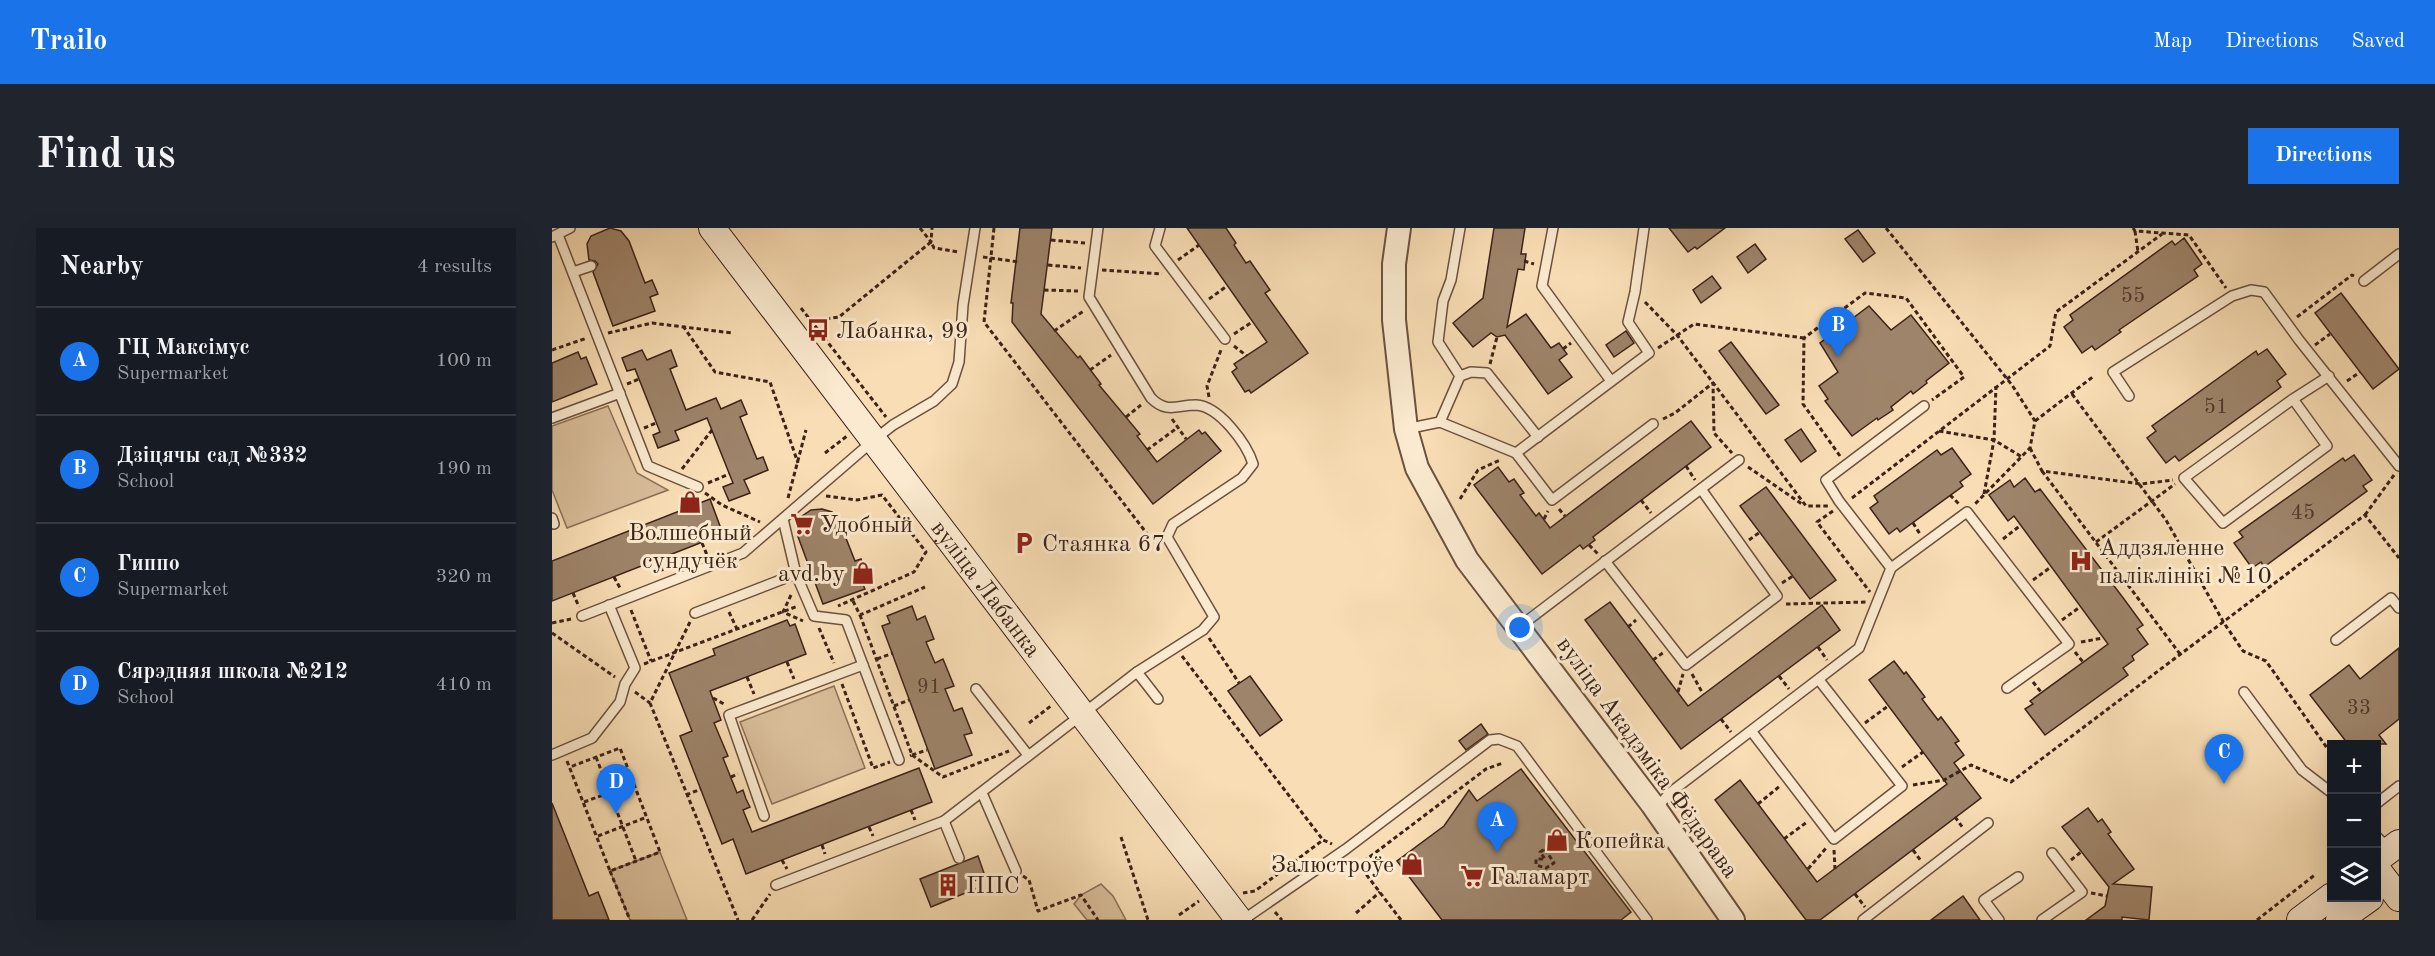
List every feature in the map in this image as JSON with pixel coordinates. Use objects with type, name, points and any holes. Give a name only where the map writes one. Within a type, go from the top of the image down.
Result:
[{"type":"main road","name":"вуліца Лабанка","points":[[712,228],[1241,920]]},
{"type":"main road","points":[[2339,920],[2386,870]]},
{"type":"main road","points":[[2300,920],[2327,899]]},
{"type":"street","name":"вуліца Акадэміка Фёдарава","points":[[1399,228],[1394,264],[1394,320],[1406,429],[1417,468],[1467,560],[1655,809],[1733,920]]},
{"type":"lane","points":[[570,228],[555,236],[573,272],[648,466],[698,487]]},
{"type":"lane","points":[[582,616],[744,553],[893,425],[934,401],[952,384],[959,362],[963,305],[975,228]]},
{"type":"lane","points":[[776,885],[944,821],[1137,672],[1203,630],[1214,617],[1167,537],[1173,524],[1242,478],[1253,464],[1245,445],[1211,410],[1196,405],[1177,409],[1164,406],[1151,398],[1089,297],[1098,228]]},
{"type":"lane","points":[[1160,228],[1155,246],[1226,339]]},
{"type":"lane","points":[[1460,228],[1452,280],[1443,301],[1438,342],[1460,376]]},
{"type":"lane","points":[[1553,228],[1542,286],[1611,381]]},
{"type":"lane","points":[[1516,453],[1650,353],[1628,322],[1635,292],[1644,228]]},
{"type":"lane","points":[[2364,281],[2399,254]]},
{"type":"lane","points":[[573,272],[591,266]]},
{"type":"lane","points":[[2128,396],[2113,372],[2232,296],[2250,290],[2264,292],[2398,469]]},
{"type":"lane","points":[[1440,422],[1460,376],[1472,372],[1487,373],[1538,437]]},
{"type":"lane","points":[[2293,399],[2327,446],[2223,523],[2184,478],[2293,399],[2329,376]]},
{"type":"lane","points":[[552,418],[620,393]]},
{"type":"lane","points":[[1891,568],[1842,505],[1826,480],[1924,406]]},
{"type":"lane","points":[[1406,429],[1440,422],[1516,453],[1552,500],[1653,424]]},
{"type":"lane","points":[[1519,627],[1739,460]]},
{"type":"lane","points":[[1605,561],[1686,665],[1777,596],[1701,489]]},
{"type":"lane","points":[[1655,809],[1671,792],[1859,648],[1891,568],[1967,512],[2069,644],[2007,688]]},
{"type":"lane","points":[[783,519],[798,577],[814,616],[846,620],[898,760]]},
{"type":"lane","points":[[793,559],[804,555]]},
{"type":"lane","points":[[695,613],[798,577]]},
{"type":"lane","points":[[2336,640],[2391,598],[2399,608]]},
{"type":"lane","points":[[552,755],[592,738],[620,702],[625,684],[635,668],[609,605]]},
{"type":"lane","points":[[764,816],[729,715],[863,665]]},
{"type":"lane","points":[[1137,672],[1158,699]]},
{"type":"lane","points":[[1752,732],[1834,839],[1902,786],[1819,680]]},
{"type":"lane","points":[[976,689],[1028,755]]},
{"type":"lane","points":[[2244,692],[2302,770],[2327,790]]},
{"type":"lane","points":[[1241,920],[1346,849],[1490,740],[1499,739],[1517,746],[1647,920]]},
{"type":"lane","points":[[2381,800],[2399,786]]},
{"type":"lane","points":[[982,793],[1016,871]]},
{"type":"lane","points":[[944,821],[959,858]]},
{"type":"lane","points":[[1863,920],[1989,823]]},
{"type":"lane","points":[[2042,920],[2082,891],[2052,853]]},
{"type":"lane","points":[[1999,920],[1984,900],[2018,877]]},
{"type":"lane","points":[[1876,911],[1883,920]]},
{"type":"path","points":[[920,228],[934,248],[959,252]]},
{"type":"path","points":[[811,321],[839,317],[931,242],[932,228]]},
{"type":"path","points":[[994,228],[984,322],[1148,535],[1167,537]]},
{"type":"path","points":[[1886,228],[2006,378],[2035,421]]},
{"type":"path","points":[[2138,252],[2134,230],[2189,235],[2232,296]]},
{"type":"path","points":[[1878,602],[1817,522],[2050,346],[2056,312],[2162,234]]},
{"type":"path","points":[[1051,240],[1095,244]]},
{"type":"path","points":[[1170,265],[1199,245]]},
{"type":"path","points":[[996,260],[1019,262]]},
{"type":"path","points":[[1048,265],[1178,276]]},
{"type":"path","points":[[2288,324],[2352,275],[2364,281]]},
{"type":"path","points":[[1200,304],[1227,286]]},
{"type":"path","points":[[1044,290],[1090,291]]},
{"type":"path","points":[[1635,292],[1677,335],[1806,506]]},
{"type":"path","points":[[1650,353],[1694,324],[1804,338],[1865,293],[1906,298],[1964,376],[1924,406]]},
{"type":"path","points":[[1054,331],[1094,304]]},
{"type":"path","points":[[801,308],[880,410]]},
{"type":"path","points":[[1207,386],[1226,339],[1252,322]]},
{"type":"path","points":[[552,350],[597,335],[652,323],[732,333]]},
{"type":"path","points":[[683,326],[715,372],[770,382],[798,463]]},
{"type":"path","points":[[2308,350],[2330,334]]},
{"type":"path","points":[[1487,373],[1497,337]]},
{"type":"path","points":[[1804,338],[1803,404],[1846,464]]},
{"type":"path","points":[[1226,339],[1247,356]]},
{"type":"path","points":[[1090,370],[1120,348]]},
{"type":"path","points":[[2338,388],[2360,372]]},
{"type":"path","points":[[1967,512],[2030,448],[2035,421],[2094,375]]},
{"type":"path","points":[[1653,424],[1675,413],[1713,383]]},
{"type":"path","points":[[1713,383],[1714,433],[1739,460],[1806,506],[1842,505]]},
{"type":"path","points":[[1984,495],[1994,440],[1996,386]]},
{"type":"path","points":[[2072,394],[2166,520],[2224,623],[2243,651],[2266,661],[2327,748]]},
{"type":"path","points":[[1126,417],[1151,398]]},
{"type":"path","points":[[1164,406],[1186,439]]},
{"type":"path","points":[[1147,450],[1178,428]]},
{"type":"path","points":[[675,477],[712,430]]},
{"type":"path","points":[[783,519],[806,430]]},
{"type":"path","points":[[1939,431],[1994,440],[2022,457]]},
{"type":"path","points":[[825,453],[848,435]]},
{"type":"path","points":[[2030,448],[2042,471],[2180,654]]},
{"type":"path","points":[[1460,499],[1478,470],[1516,453]]},
{"type":"path","points":[[1902,786],[1944,780],[1971,765],[2011,782],[2365,515],[2398,469]]},
{"type":"path","points":[[2042,471],[2140,484],[2184,478]]},
{"type":"path","points":[[698,487],[729,474]]},
{"type":"path","points":[[2096,542],[2184,478]]},
{"type":"path","points":[[698,487],[722,504],[773,528]]},
{"type":"path","points":[[811,494],[857,500],[882,495],[927,552],[914,572],[853,601],[860,615],[925,587]]},
{"type":"path","points":[[1641,500],[1658,521]]},
{"type":"path","points":[[2365,515],[2399,558]]},
{"type":"path","points":[[882,531],[899,517]]},
{"type":"path","points":[[1994,546],[2021,525]]},
{"type":"path","points":[[2024,586],[2051,567]]},
{"type":"path","points":[[783,612],[798,577]]},
{"type":"path","points":[[1777,596],[1784,604],[1878,602]]},
{"type":"path","points":[[626,599],[651,661]]},
{"type":"path","points":[[725,601],[737,629]]},
{"type":"path","points":[[635,668],[808,603]]},
{"type":"path","points":[[2054,625],[2080,607]]},
{"type":"path","points":[[783,612],[810,623]]},
{"type":"path","points":[[650,704],[695,613]]},
{"type":"path","points":[[552,623],[582,616]]},
{"type":"path","points":[[1203,630],[1239,684]]},
{"type":"path","points":[[552,633],[650,704],[738,920]]},
{"type":"path","points":[[2069,644],[2103,638]]},
{"type":"path","points":[[1175,647],[1323,840],[1346,849],[1401,920]]},
{"type":"path","points":[[877,659],[893,653]]},
{"type":"path","points":[[787,662],[798,690]]},
{"type":"path","points":[[1678,692],[1686,665]]},
{"type":"path","points":[[1686,665],[1703,694]]},
{"type":"path","points":[[747,677],[758,704]]},
{"type":"path","points":[[894,706],[909,700]]},
{"type":"path","points":[[1029,723],[1053,704]]},
{"type":"path","points":[[1857,729],[1888,706]]},
{"type":"path","points":[[927,750],[912,755],[944,777],[1021,746]]},
{"type":"path","points":[[570,767],[620,748],[634,783],[660,852],[610,871]]},
{"type":"path","points":[[563,750],[630,920]]},
{"type":"path","points":[[1893,774],[1923,752]]},
{"type":"path","points":[[596,757],[636,861]]},
{"type":"path","points":[[1359,865],[1486,769],[1503,763]]},
{"type":"path","points":[[1758,804],[1788,780]]},
{"type":"path","points":[[584,802],[634,783]]},
{"type":"path","points":[[686,795],[701,789]]},
{"type":"path","points":[[1784,839],[1815,815]]},
{"type":"path","points":[[597,836],[647,817]]},
{"type":"path","points":[[1121,837],[1148,920]]},
{"type":"path","points":[[1808,869],[1834,839]]},
{"type":"path","points":[[1834,839],[1835,869]]},
{"type":"path","points":[[1241,893],[1255,891],[1323,840]]},
{"type":"path","points":[[1545,849],[1554,862],[1546,868],[1536,866],[1536,859],[1545,859],[1540,852],[1545,849]]},
{"type":"path","points":[[2258,920],[2316,874]]},
{"type":"path","points":[[1029,880],[1038,911],[1081,895],[1098,920]]},
{"type":"path","points":[[752,920],[776,885]]},
{"type":"path","points":[[1356,912],[1380,892]]},
{"type":"path","points":[[1179,915],[1203,898]]},
{"type":"shaded area","points":[[608,406],[637,473],[668,490],[567,528],[552,490],[552,426]]},
{"type":"shaded area","points":[[834,686],[865,768],[772,804],[740,722]]},
{"type":"shaded area","points":[[660,852],[687,920],[630,920],[610,871]]},
{"type":"shaded area","points":[[1101,884],[1113,896],[1126,920],[1087,920],[1074,904],[1081,895]]},
{"type":"building","points":[[610,228],[621,231],[629,241],[645,283],[652,280],[658,294],[650,297],[655,311],[613,326],[593,272],[598,264],[589,260],[587,244],[591,236]]},
{"type":"building","points":[[1020,228],[1052,228],[1041,314],[1078,358],[1080,356],[1101,384],[1099,385],[1140,434],[1137,436],[1157,462],[1199,430],[1202,434],[1205,432],[1221,451],[1153,504],[1012,322],[1013,303],[1011,303]]},
{"type":"building","points":[[1187,228],[1226,228],[1246,263],[1250,261],[1270,290],[1265,293],[1308,353],[1251,393],[1249,390],[1245,392],[1232,372],[1237,368],[1234,364],[1267,342]]},
{"type":"building","points":[[1494,228],[1525,228],[1521,254],[1526,254],[1524,270],[1518,269],[1507,327],[1526,314],[1551,348],[1559,343],[1567,354],[1559,360],[1572,377],[1548,394],[1505,335],[1497,337],[1491,333],[1473,347],[1453,323],[1483,298]]},
{"type":"building","points":[[1669,228],[1725,228],[1697,249],[1695,247],[1688,252]]},
{"type":"building","points":[[1858,230],[1875,253],[1863,262],[1845,239]]},
{"type":"building","points":[[2184,238],[2202,264],[2194,270],[2198,276],[2119,330],[2121,332],[2095,350],[2092,346],[2082,353],[2064,327],[2073,320],[2070,315],[2172,241],[2175,245]]},
{"type":"building","points":[[1755,244],[1766,259],[1748,273],[1737,257]]},
{"type":"building","points":[[1712,276],[1721,288],[1701,303],[1693,290]]},
{"type":"building","points":[[2341,293],[2399,369],[2373,389],[2315,313]]},
{"type":"building","points":[[1869,306],[1891,330],[1911,315],[1949,363],[1913,394],[1911,391],[1891,407],[1893,410],[1878,420],[1877,418],[1852,436],[1825,401],[1828,399],[1819,386],[1838,372],[1820,343]]},
{"type":"building","points":[[1626,331],[1634,343],[1614,357],[1606,345]]},
{"type":"building","points":[[1731,342],[1779,405],[1766,414],[1719,351]]},
{"type":"building","points":[[2267,349],[2286,374],[2277,381],[2281,387],[2179,461],[2175,456],[2166,463],[2147,438],[2156,431],[2152,426],[2256,351],[2258,355]]},
{"type":"building","points":[[642,350],[647,360],[671,350],[677,366],[670,369],[686,410],[716,398],[721,409],[741,400],[747,414],[740,417],[757,459],[763,457],[768,470],[744,480],[750,493],[729,501],[723,487],[733,483],[707,418],[675,431],[679,440],[658,448],[653,435],[660,432],[635,369],[627,371],[622,358]]},
{"type":"building","points":[[578,352],[581,359],[586,357],[597,384],[552,402],[552,363]]},
{"type":"building","points":[[1691,421],[1711,447],[1593,537],[1595,540],[1583,549],[1580,545],[1542,574],[1474,485],[1498,467],[1509,482],[1514,479],[1524,493],[1520,495],[1536,516],[1539,513],[1550,528]]},
{"type":"building","points":[[1801,429],[1816,451],[1801,462],[1785,440]]},
{"type":"building","points":[[1952,448],[1971,474],[1960,482],[1963,486],[1900,532],[1897,528],[1889,534],[1870,508],[1878,502],[1874,496],[1937,450],[1941,455]]},
{"type":"building","points":[[2354,455],[2372,480],[2363,486],[2367,491],[2264,567],[2261,562],[2252,568],[2234,543],[2243,537],[2239,532],[2343,458],[2345,461]]},
{"type":"building","points":[[2025,478],[2035,492],[2040,489],[2124,599],[2143,625],[2137,629],[2148,644],[2132,656],[2134,660],[2123,668],[2128,675],[2045,735],[2025,709],[2033,704],[2030,701],[2108,644],[2014,516],[2008,521],[1989,495],[2010,480],[2014,487]]},
{"type":"building","points":[[1766,487],[1836,580],[1810,599],[1740,506]]},
{"type":"building","points":[[710,499],[723,534],[552,601],[552,561]]},
{"type":"building","points":[[822,509],[832,512],[838,518],[855,561],[861,559],[866,573],[859,576],[865,589],[823,604],[797,534],[797,524],[802,516],[811,510]]},
{"type":"building","points":[[1610,602],[1688,706],[1822,605],[1840,630],[1681,749],[1585,620]]},
{"type":"building","points":[[912,606],[917,620],[925,616],[934,639],[926,642],[935,663],[943,659],[954,686],[945,689],[954,711],[962,708],[972,733],[964,735],[972,755],[935,769],[882,626],[890,623],[887,616]]},
{"type":"building","points":[[787,620],[790,626],[795,624],[806,654],[710,691],[721,720],[714,723],[728,756],[723,758],[737,793],[743,790],[750,807],[743,810],[752,832],[919,768],[932,802],[746,874],[733,839],[722,844],[680,736],[692,731],[669,673],[715,655],[713,649]]},
{"type":"building","points":[[2399,648],[2399,719],[2379,735],[2386,744],[2381,744],[2381,740],[2345,740],[2310,695],[2349,665],[2360,679]]},
{"type":"building","points":[[1894,661],[1904,674],[1906,672],[1925,697],[1922,699],[1938,720],[1941,717],[1959,741],[1955,743],[1964,755],[1954,763],[1981,798],[1820,920],[1806,920],[1715,800],[1740,780],[1817,882],[1947,784],[1869,680]]},
{"type":"building","points":[[1250,676],[1282,720],[1260,736],[1228,691]]},
{"type":"building","points":[[1481,724],[1488,734],[1466,750],[1459,741]]},
{"type":"building","points":[[1521,769],[1631,912],[1621,920],[1442,920],[1397,861],[1444,826],[1469,790],[1477,801]]},
{"type":"building","points":[[552,803],[589,896],[598,892],[609,920],[552,920]]},
{"type":"building","points":[[2088,808],[2098,822],[2102,819],[2111,832],[2108,834],[2134,869],[2113,884],[2152,887],[2149,920],[2122,917],[2122,920],[2086,920],[2105,906],[2109,887],[2062,827]]},
{"type":"building","name":"ППС","points":[[978,856],[985,876],[972,882],[975,889],[931,907],[920,879]]},
{"type":"building","points":[[1963,896],[1980,920],[1931,920]]},
{"type":"place","name":"Лабанка, 99","points":[[818,330]]},
{"type":"place","name":"Дзіцячы сад №332","points":[[1838,357]]},
{"type":"place","name":"Волшебный сундучёк","points":[[690,502]]},
{"type":"place","name":"Удобный","points":[[802,524]]},
{"type":"place","name":"Стаянка 67","points":[[1024,543]]},
{"type":"place","name":"Аддзяленне паліклінікі №10","points":[[2081,561]]},
{"type":"place","name":"avd.by","points":[[863,573]]},
{"type":"place","name":"Гиппо","points":[[2224,784]]},
{"type":"place","name":"Сярэдняя школа №212","points":[[616,814]]},
{"type":"place","name":"Копейка","points":[[1557,840]]},
{"type":"place","name":"ГЦ Максімус","points":[[1497,852]]},
{"type":"place","name":"Залюстроўе","points":[[1412,864]]},
{"type":"place","name":"Галамарт","points":[[1472,876]]},
{"type":"place","name":"ППС","points":[[948,885]]}]
